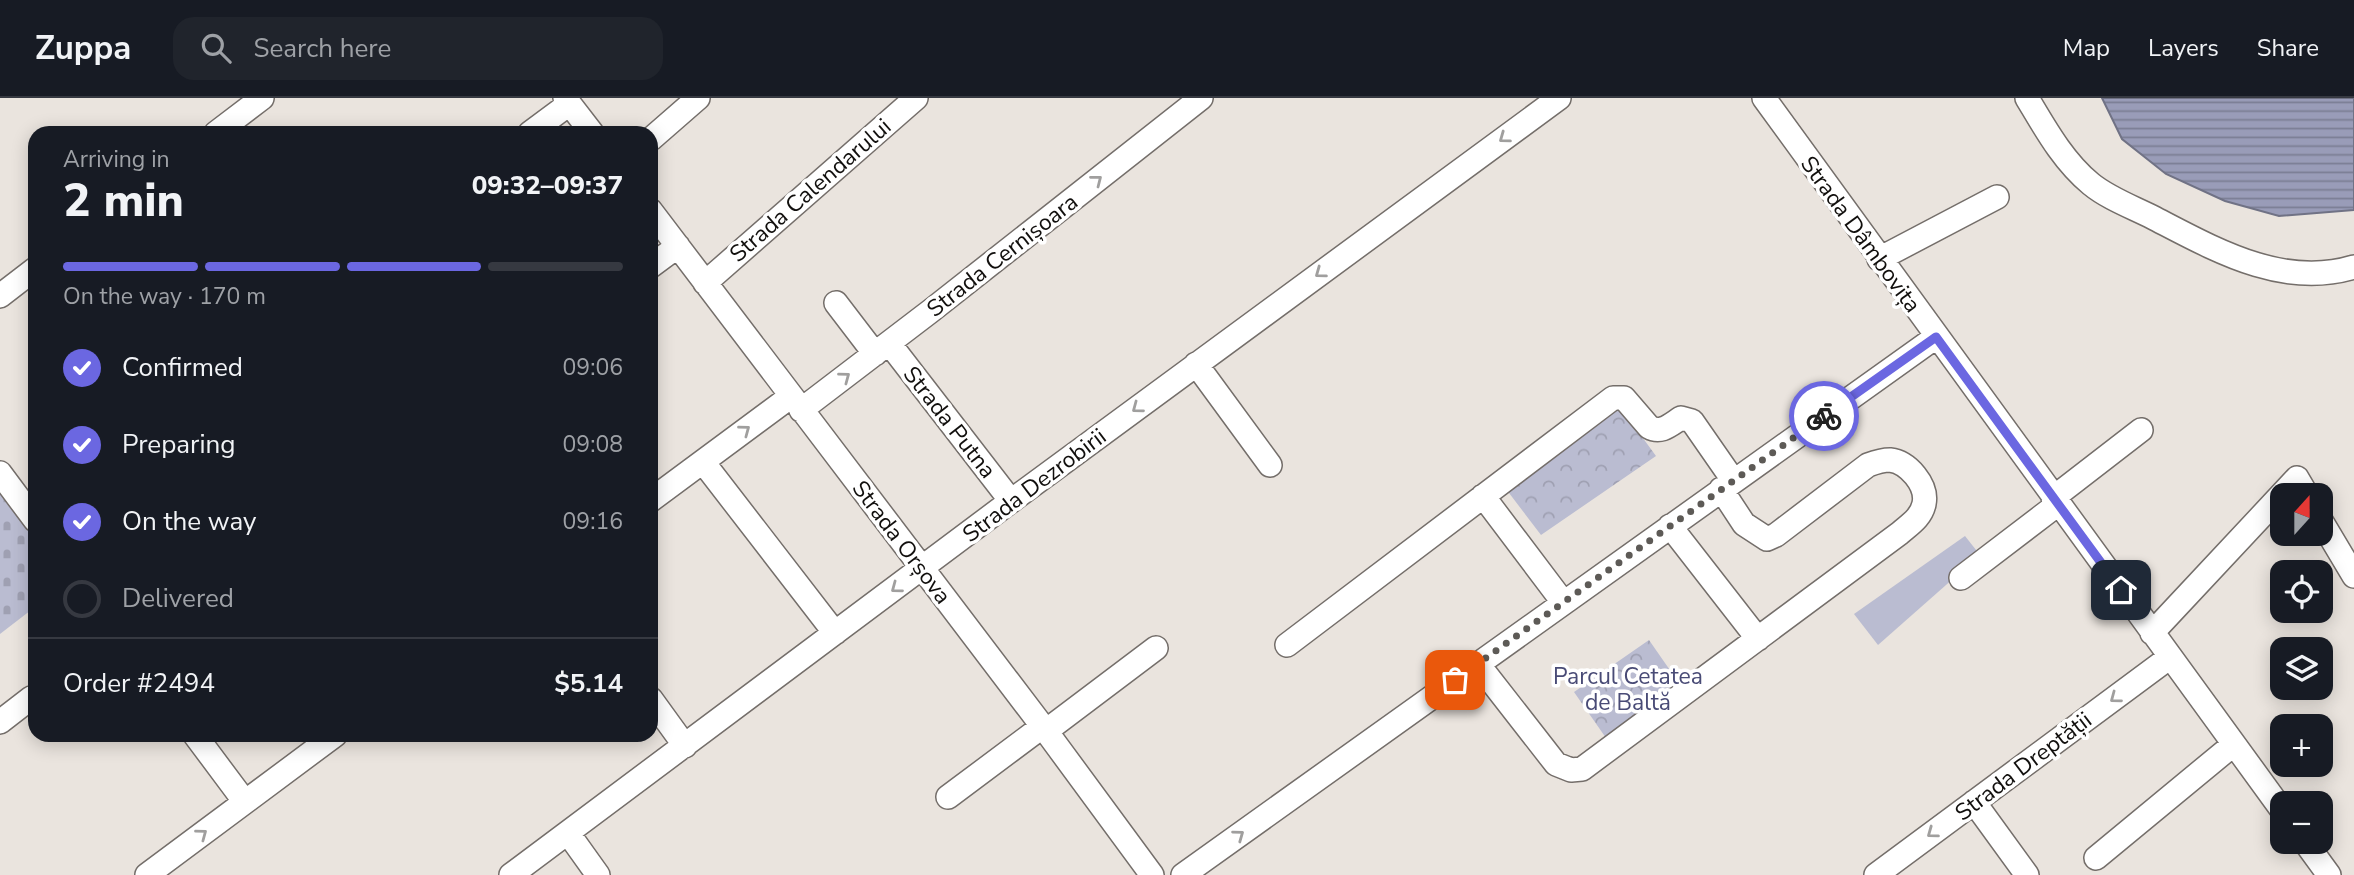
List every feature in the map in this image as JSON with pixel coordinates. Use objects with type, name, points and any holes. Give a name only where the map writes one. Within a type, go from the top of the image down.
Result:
[{"type":"street","points":[[225,126],[262,98]]},
{"type":"street","points":[[658,133],[698,98]]},
{"type":"street","name":"Strada Calendarului","points":[[705,283],[916,98]]},
{"type":"street","name":"Strada Dezrobirii","points":[[511,875],[1559,98]]},
{"type":"street","name":"Strada Dâmbovița","points":[[1764,98],[2270,794]]},
{"type":"street","points":[[2027,98],[2060,150],[2092,185],[2184,234],[2235,258],[2281,271],[2323,274],[2354,267]]},
{"type":"street","name":"Strada Cernișoara","points":[[658,495],[702,462],[882,349],[1198,99]]},
{"type":"street","points":[[538,126],[567,101],[587,126]]},
{"type":"street","points":[[1879,259],[1997,197]]},
{"type":"street","name":"Strada Orșova","points":[[658,220],[1152,875]]},
{"type":"street","points":[[658,261],[678,246]]},
{"type":"street","points":[[0,296],[28,274]]},
{"type":"street","name":"Strada Putna","points":[[836,303],[882,349],[1011,502]]},
{"type":"street","points":[[1183,875],[1936,337]]},
{"type":"street","points":[[1196,365],[1270,465]]},
{"type":"street","points":[[1287,645],[1618,397],[1624,398],[1654,430],[1660,430],[1681,418],[1692,421],[1727,484],[1744,524],[1767,539],[1868,465],[1880,461],[1893,460],[1904,465],[1916,477],[1924,491],[1924,503],[1918,518],[1581,769],[1571,770],[1556,764],[1478,664]]},
{"type":"street","points":[[1961,578],[2141,430]]},
{"type":"street","points":[[702,462],[835,633]]},
{"type":"street","points":[[0,473],[28,505]]},
{"type":"street","points":[[1483,496],[1563,602]]},
{"type":"street","points":[[2152,633],[2270,518]]},
{"type":"street","points":[[1670,526],[1758,639]]},
{"type":"street","points":[[2333,541],[2354,576]]},
{"type":"street","points":[[948,797],[1156,648]]},
{"type":"street","name":"Strada Dreptății","points":[[1876,875],[2170,657]]},
{"type":"street","points":[[0,722],[28,700]]},
{"type":"street","points":[[658,709],[685,746]]},
{"type":"street","points":[[200,742],[246,802]]},
{"type":"street","points":[[147,875],[326,742]]},
{"type":"street","points":[[2096,858],[2234,744]]},
{"type":"street","points":[[1974,802],[2027,875]]},
{"type":"street","points":[[568,834],[598,875]]},
{"type":"street","points":[[2314,854],[2329,875]]},
{"type":"green space","points":[[1618,404],[1656,456],[1541,535],[1506,489]]},
{"type":"green space","points":[[0,490],[28,528],[28,612],[0,634]]},
{"type":"green space","points":[[1965,536],[1980,555],[1878,645],[1854,614]]},
{"type":"green space","name":"Parcul Cetatea de Baltă","points":[[1649,640],[1681,686],[1606,738],[1574,692]]},
{"type":"shaded area","points":[[2102,98],[2354,98],[2354,210],[2279,216],[2225,201],[2166,174],[2122,139]]},
{"type":"way so far","points":[[1455,680],[1824,416]]},
{"type":"route","points":[[1824,416],[1936,337],[2121,590]]}]
